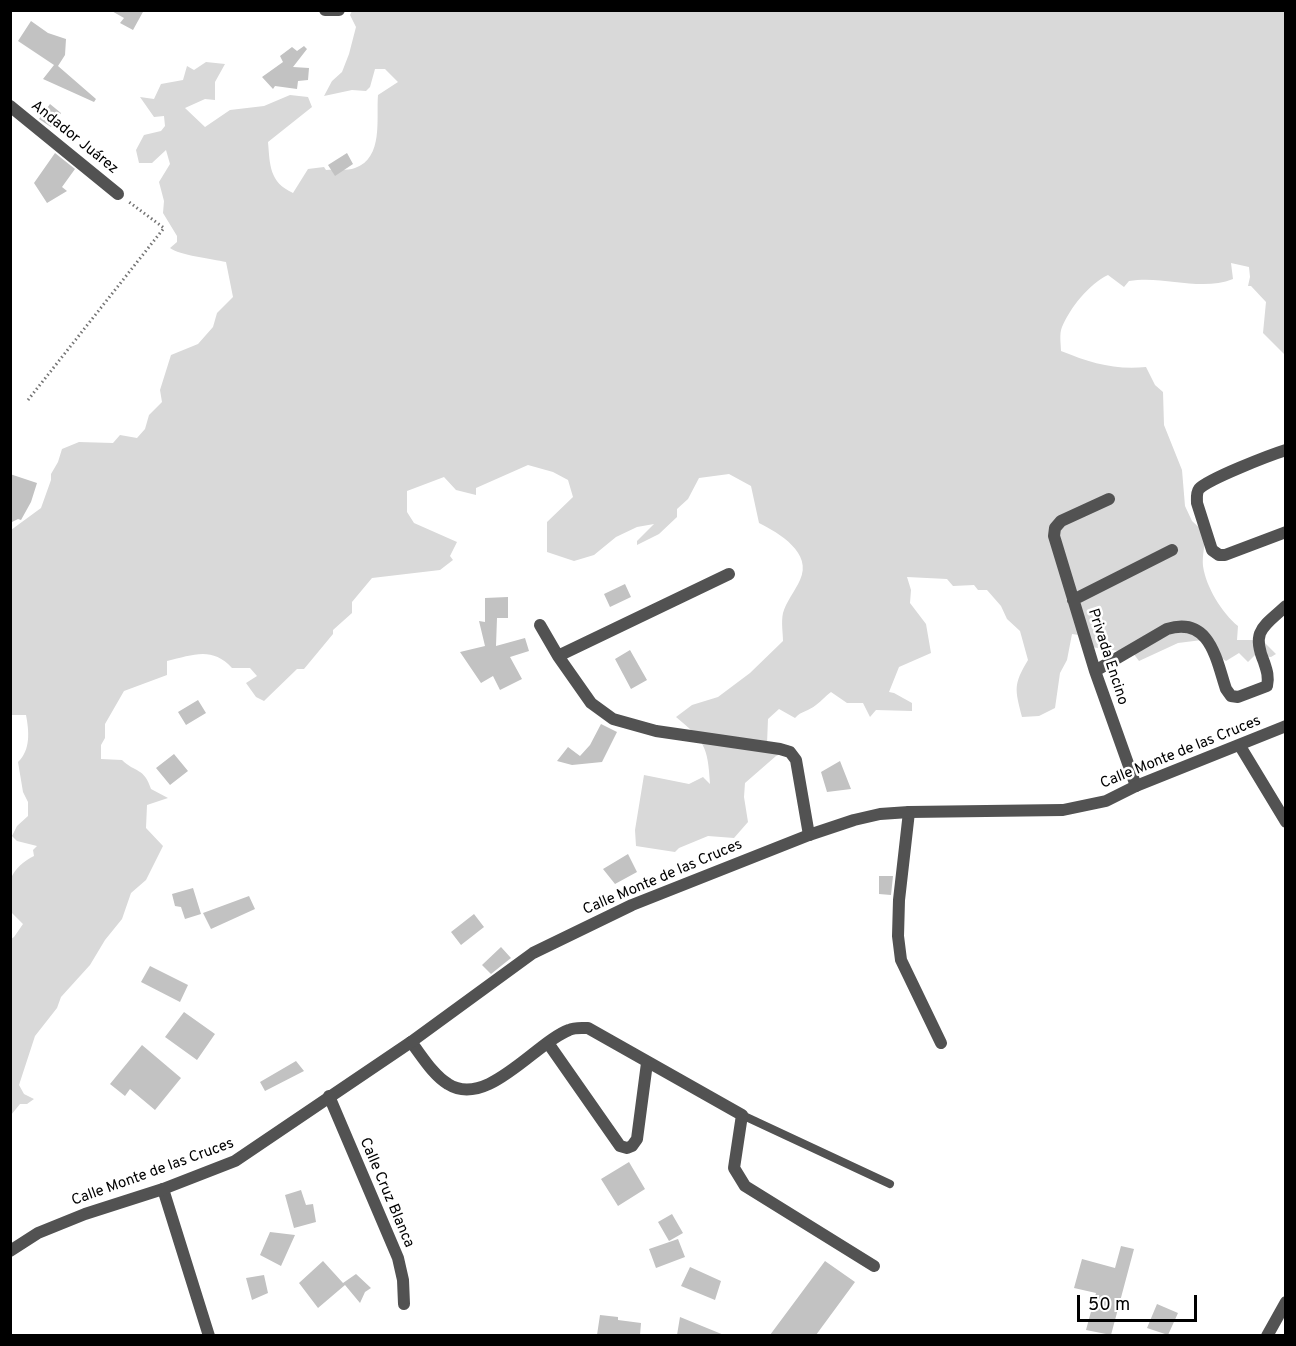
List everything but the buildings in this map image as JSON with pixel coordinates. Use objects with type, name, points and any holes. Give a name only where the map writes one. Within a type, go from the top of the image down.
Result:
[{"type":"street","points":[[325,10],[339,10]]},
{"type":"street","name":"Andador Juárez","points":[[10,106],[118,194]]},
{"type":"street","points":[[1285,534],[1226,555],[1219,555],[1212,550],[1197,503],[1197,495],[1199,489],[1216,479],[1286,450]]},
{"type":"street","name":"Privada Encino","points":[[1109,499],[1061,521],[1055,528],[1054,536],[1095,671],[1136,786]]},
{"type":"street","points":[[1073,600],[1172,550]]},
{"type":"street","points":[[558,656],[729,574]]},
{"type":"street","points":[[1095,671],[1176,626],[1200,632],[1209,641],[1231,696],[1238,697],[1267,686],[1268,674],[1257,641],[1259,633],[1286,606]]},
{"type":"street","points":[[540,625],[558,656],[591,703],[613,719],[656,731],[770,747],[790,752],[796,760],[809,835]]},
{"type":"street","name":"Calle Monte de las Cruces","points":[[10,1251],[38,1233],[85,1214],[163,1189],[236,1161],[411,1042],[533,953],[632,905],[809,835],[880,814],[1063,810],[1106,801],[1136,786],[1286,726]]},
{"type":"street","points":[[1240,746],[1286,822]]},
{"type":"street","points":[[909,812],[899,900],[898,936],[901,960],[940,1043]]},
{"type":"street","points":[[411,1042],[449,1086],[474,1089],[491,1084],[568,1030],[588,1028],[742,1115],[734,1168],[745,1186],[874,1266]]},
{"type":"street","points":[[548,1043],[620,1146],[627,1148],[632,1146],[637,1139],[647,1063]]},
{"type":"street","name":"Calle Cruz Blanca","points":[[329,1096],[398,1258],[403,1280],[404,1304]]},
{"type":"street","points":[[163,1189],[209,1335]]},
{"type":"street","points":[[1267,1335],[1286,1302]]},
{"type":"lane","points":[[742,1115],[890,1184]]},
{"type":"path","points":[[28,400],[164,228],[118,194]]},
{"type":"shaded area","points":[[352,11],[1285,11],[1285,355],[1263,333],[1266,302],[1251,286],[1248,286],[1249,267],[1231,263],[1233,279],[1220,283],[1195,284],[1142,280],[1129,281],[1124,287],[1108,275],[1087,290],[1075,305],[1062,327],[1060,336],[1061,351],[1072,355],[1113,366],[1146,367],[1155,385],[1163,392],[1164,425],[1182,470],[1185,506],[1192,521],[1206,534],[1203,562],[1207,582],[1221,607],[1238,626],[1237,640],[1262,640],[1276,654],[1271,657],[1255,655],[1248,662],[1239,653],[1226,661],[1211,651],[1202,640],[1178,643],[1139,661],[1133,653],[1091,647],[1079,635],[1072,634],[1067,660],[1060,673],[1055,708],[1039,716],[1022,717],[1017,687],[1028,660],[1020,631],[1007,619],[1001,606],[987,590],[978,590],[974,585],[953,586],[947,579],[907,577],[911,590],[910,603],[926,624],[931,653],[899,667],[889,692],[912,703],[912,711],[876,710],[870,717],[863,703],[847,703],[831,692],[795,718],[779,709],[768,719],[767,744],[789,745],[785,752],[776,756],[745,783],[744,797],[748,822],[734,838],[708,836],[679,848],[675,852],[636,846],[635,830],[644,775],[689,784],[703,777],[710,784],[708,761],[703,745],[699,738],[676,717],[692,705],[718,697],[750,673],[783,641],[783,613],[803,570],[798,553],[784,538],[759,523],[751,486],[729,474],[699,478],[688,499],[677,509],[677,517],[659,534],[637,545],[637,541],[654,524],[637,527],[616,537],[594,555],[574,561],[547,552],[547,522],[573,497],[568,480],[553,472],[528,465],[476,488],[476,495],[456,490],[444,477],[407,491],[407,512],[414,523],[457,542],[450,556],[453,560],[440,570],[372,578],[352,602],[352,613],[333,630],[333,634],[304,669],[297,669],[264,701],[256,697],[246,683],[257,676],[250,668],[232,668],[217,657],[202,654],[167,661],[167,675],[124,691],[105,724],[101,759],[122,760],[145,777],[151,789],[168,798],[147,805],[146,828],[163,846],[146,880],[131,893],[122,919],[105,940],[90,965],[61,997],[57,1008],[35,1036],[19,1085],[24,1094],[34,1099],[27,1104],[20,1104],[11,1115],[11,939],[23,924],[11,912],[11,879],[20,865],[34,856],[33,850],[37,846],[17,841],[12,836],[17,826],[28,816],[28,802],[23,792],[18,762],[25,752],[28,734],[26,715],[11,715],[11,530],[41,508],[51,474],[62,449],[79,442],[113,443],[120,435],[137,438],[145,429],[149,415],[162,402],[160,390],[171,355],[198,344],[213,327],[217,313],[233,297],[226,262],[188,255],[170,248],[177,242],[177,236],[163,213],[164,201],[159,182],[170,164],[166,150],[152,163],[139,163],[136,150],[144,135],[161,131],[165,126],[164,116],[154,117],[140,97],[154,99],[161,84],[183,80],[187,66],[194,70],[206,62],[225,64],[215,82],[215,100],[205,99],[185,108],[205,127],[230,110],[264,106],[290,95],[308,97],[312,107],[268,142],[270,165],[275,178],[285,189],[293,193],[308,169],[355,168],[371,156],[374,147],[377,136],[378,95],[398,82],[385,69],[375,69],[370,87],[366,91],[352,90],[324,96],[332,81],[342,72],[349,54],[356,27],[350,15]]}]
